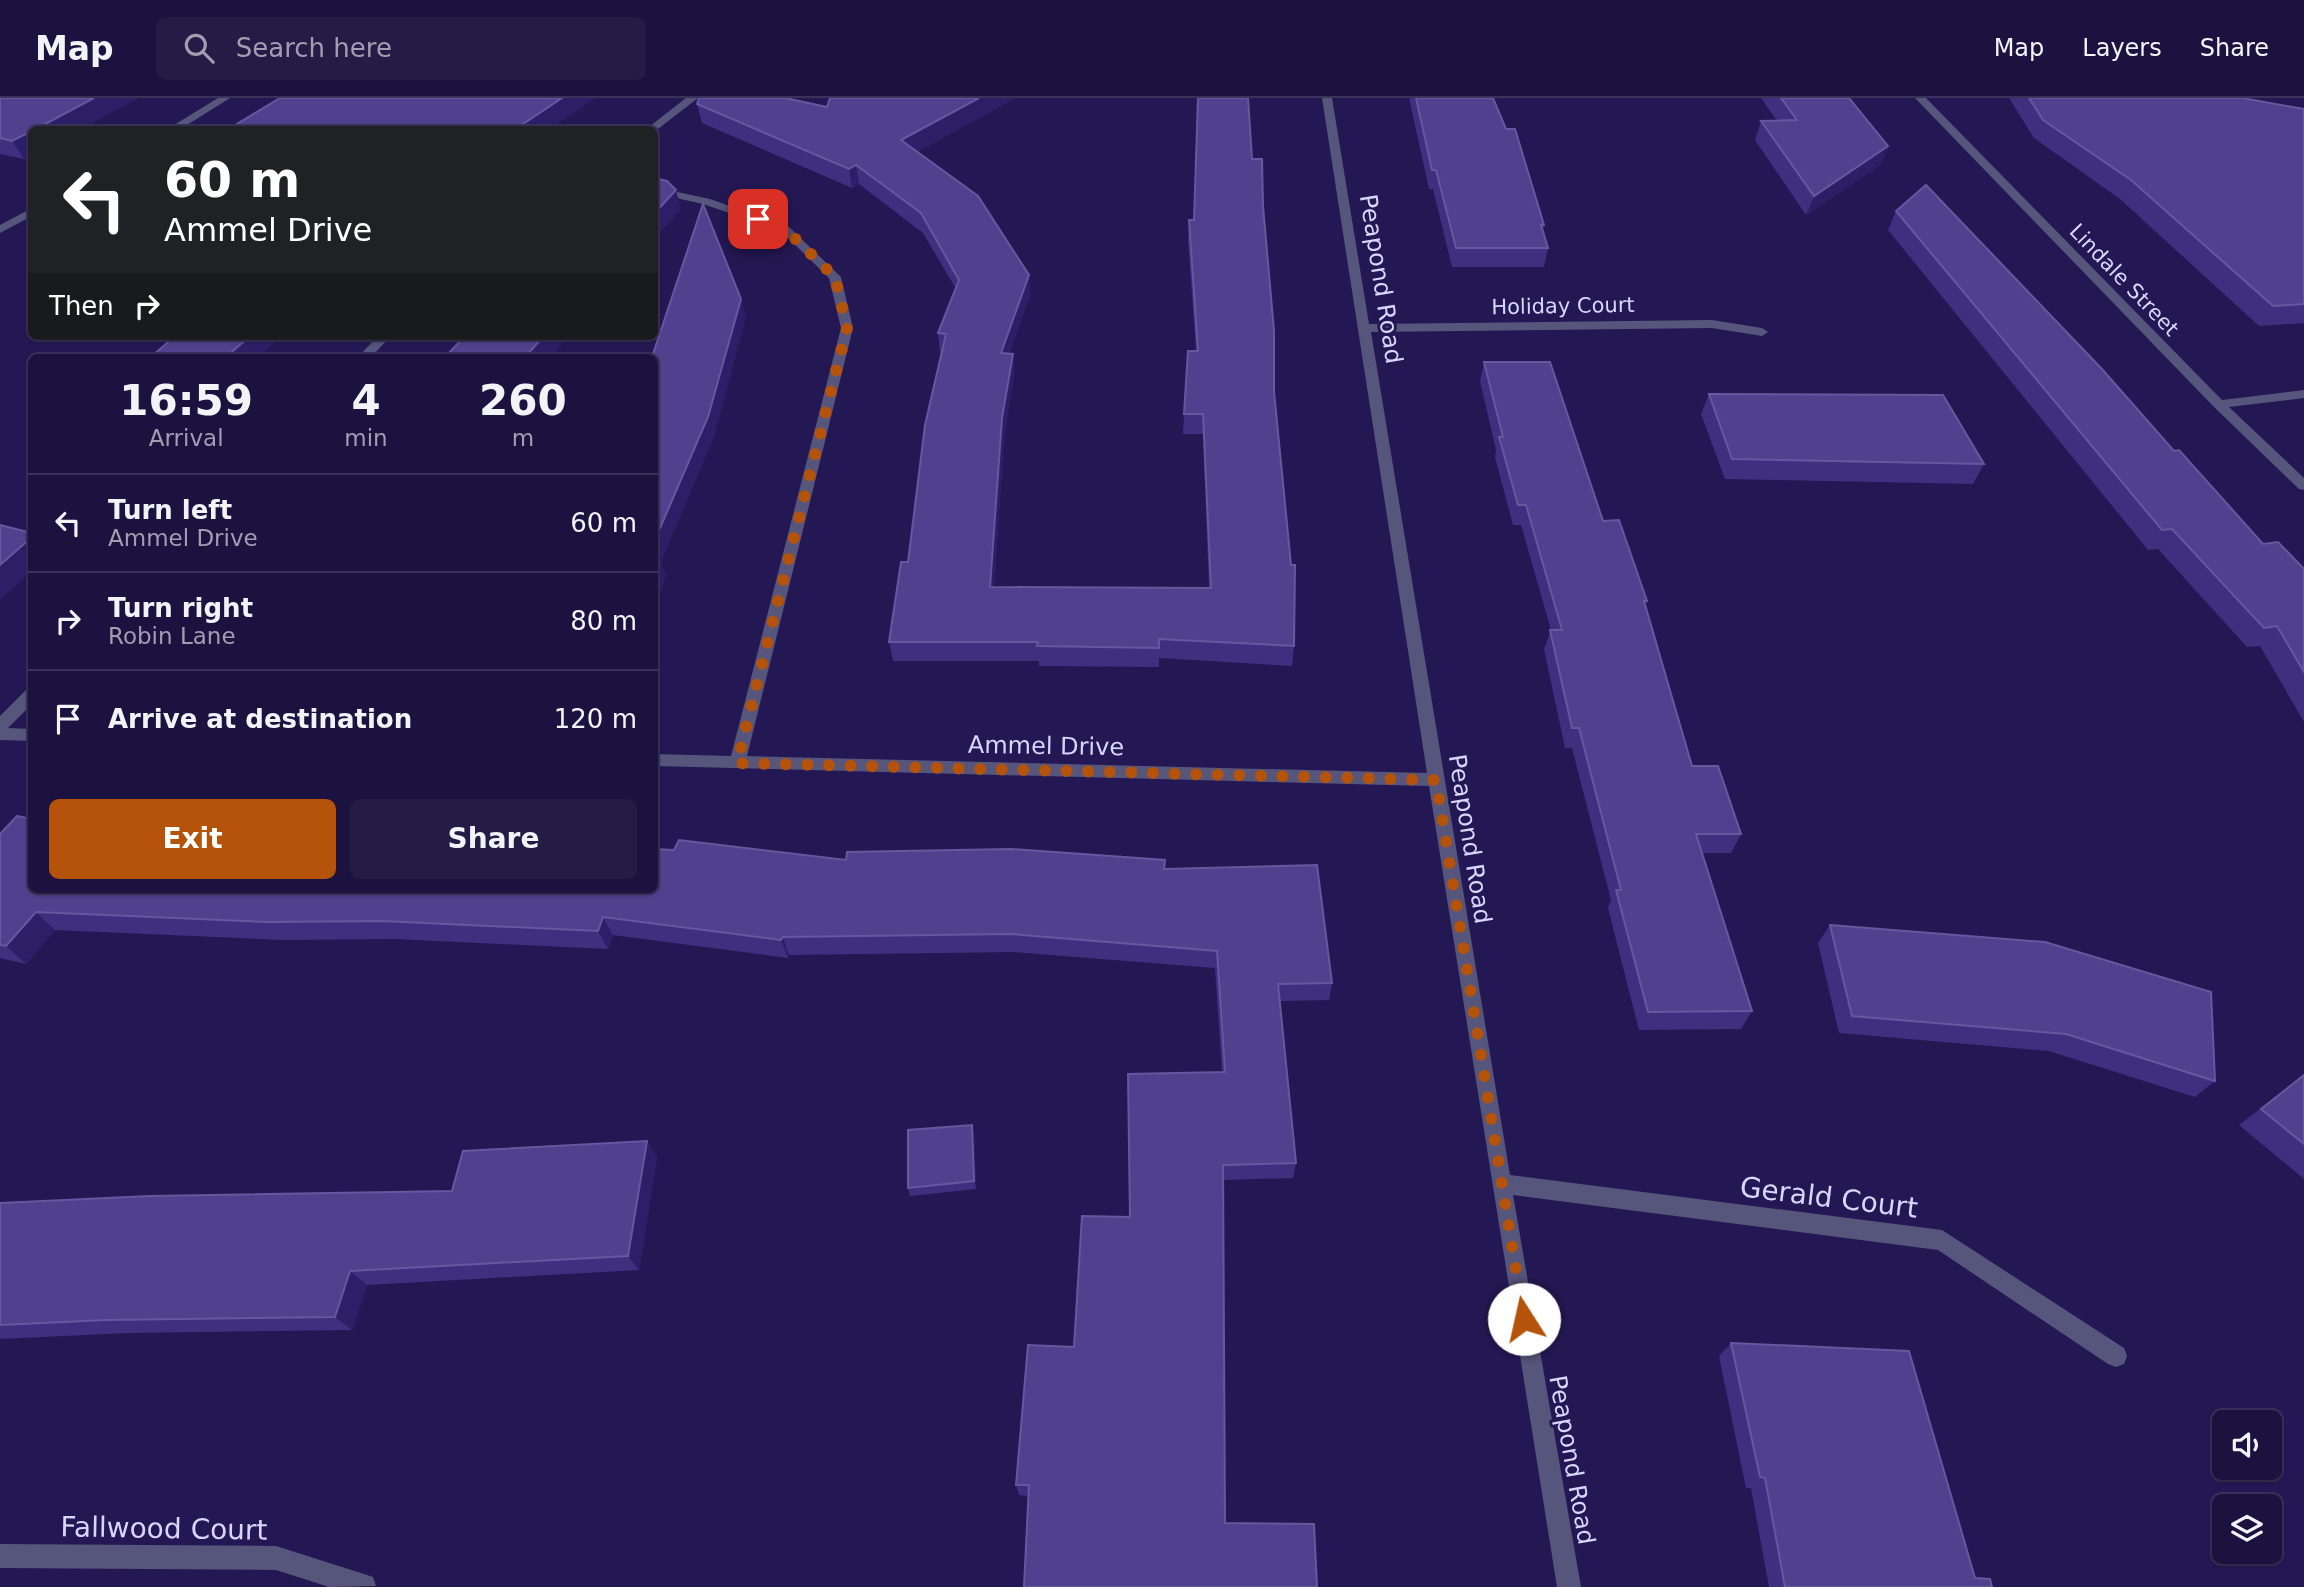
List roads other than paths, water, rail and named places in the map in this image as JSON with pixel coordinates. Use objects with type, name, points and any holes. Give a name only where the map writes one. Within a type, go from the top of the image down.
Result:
[{"type":"street","points":[[178,126],[225,98]]},
{"type":"street","points":[[655,126],[693,98]]},
{"type":"street","name":"Peapond Road","points":[[1327,98],[1501,1184],[1569,1587]]},
{"type":"street","name":"Lindale Street","points":[[1920,98],[2219,404],[2304,486]]},
{"type":"street","points":[[658,191],[706,201],[785,229],[835,277],[847,328],[737,763]]},
{"type":"street","points":[[0,230],[28,213]]},
{"type":"street","name":"Holiday Court","points":[[1365,328],[1712,324],[1762,332]]},
{"type":"street","points":[[367,354],[381,340]]},
{"type":"street","points":[[2219,404],[2304,394]]},
{"type":"street","points":[[0,726],[28,698]]},
{"type":"street","points":[[0,734],[28,735]]},
{"type":"street","name":"Ammel Drive","points":[[658,760],[1436,780]]},
{"type":"street","name":"Gerald Court","points":[[1501,1184],[1942,1240],[2116,1356]]},
{"type":"street","name":"Fallwood Court","points":[[0,1556],[276,1558],[364,1586]]}]
